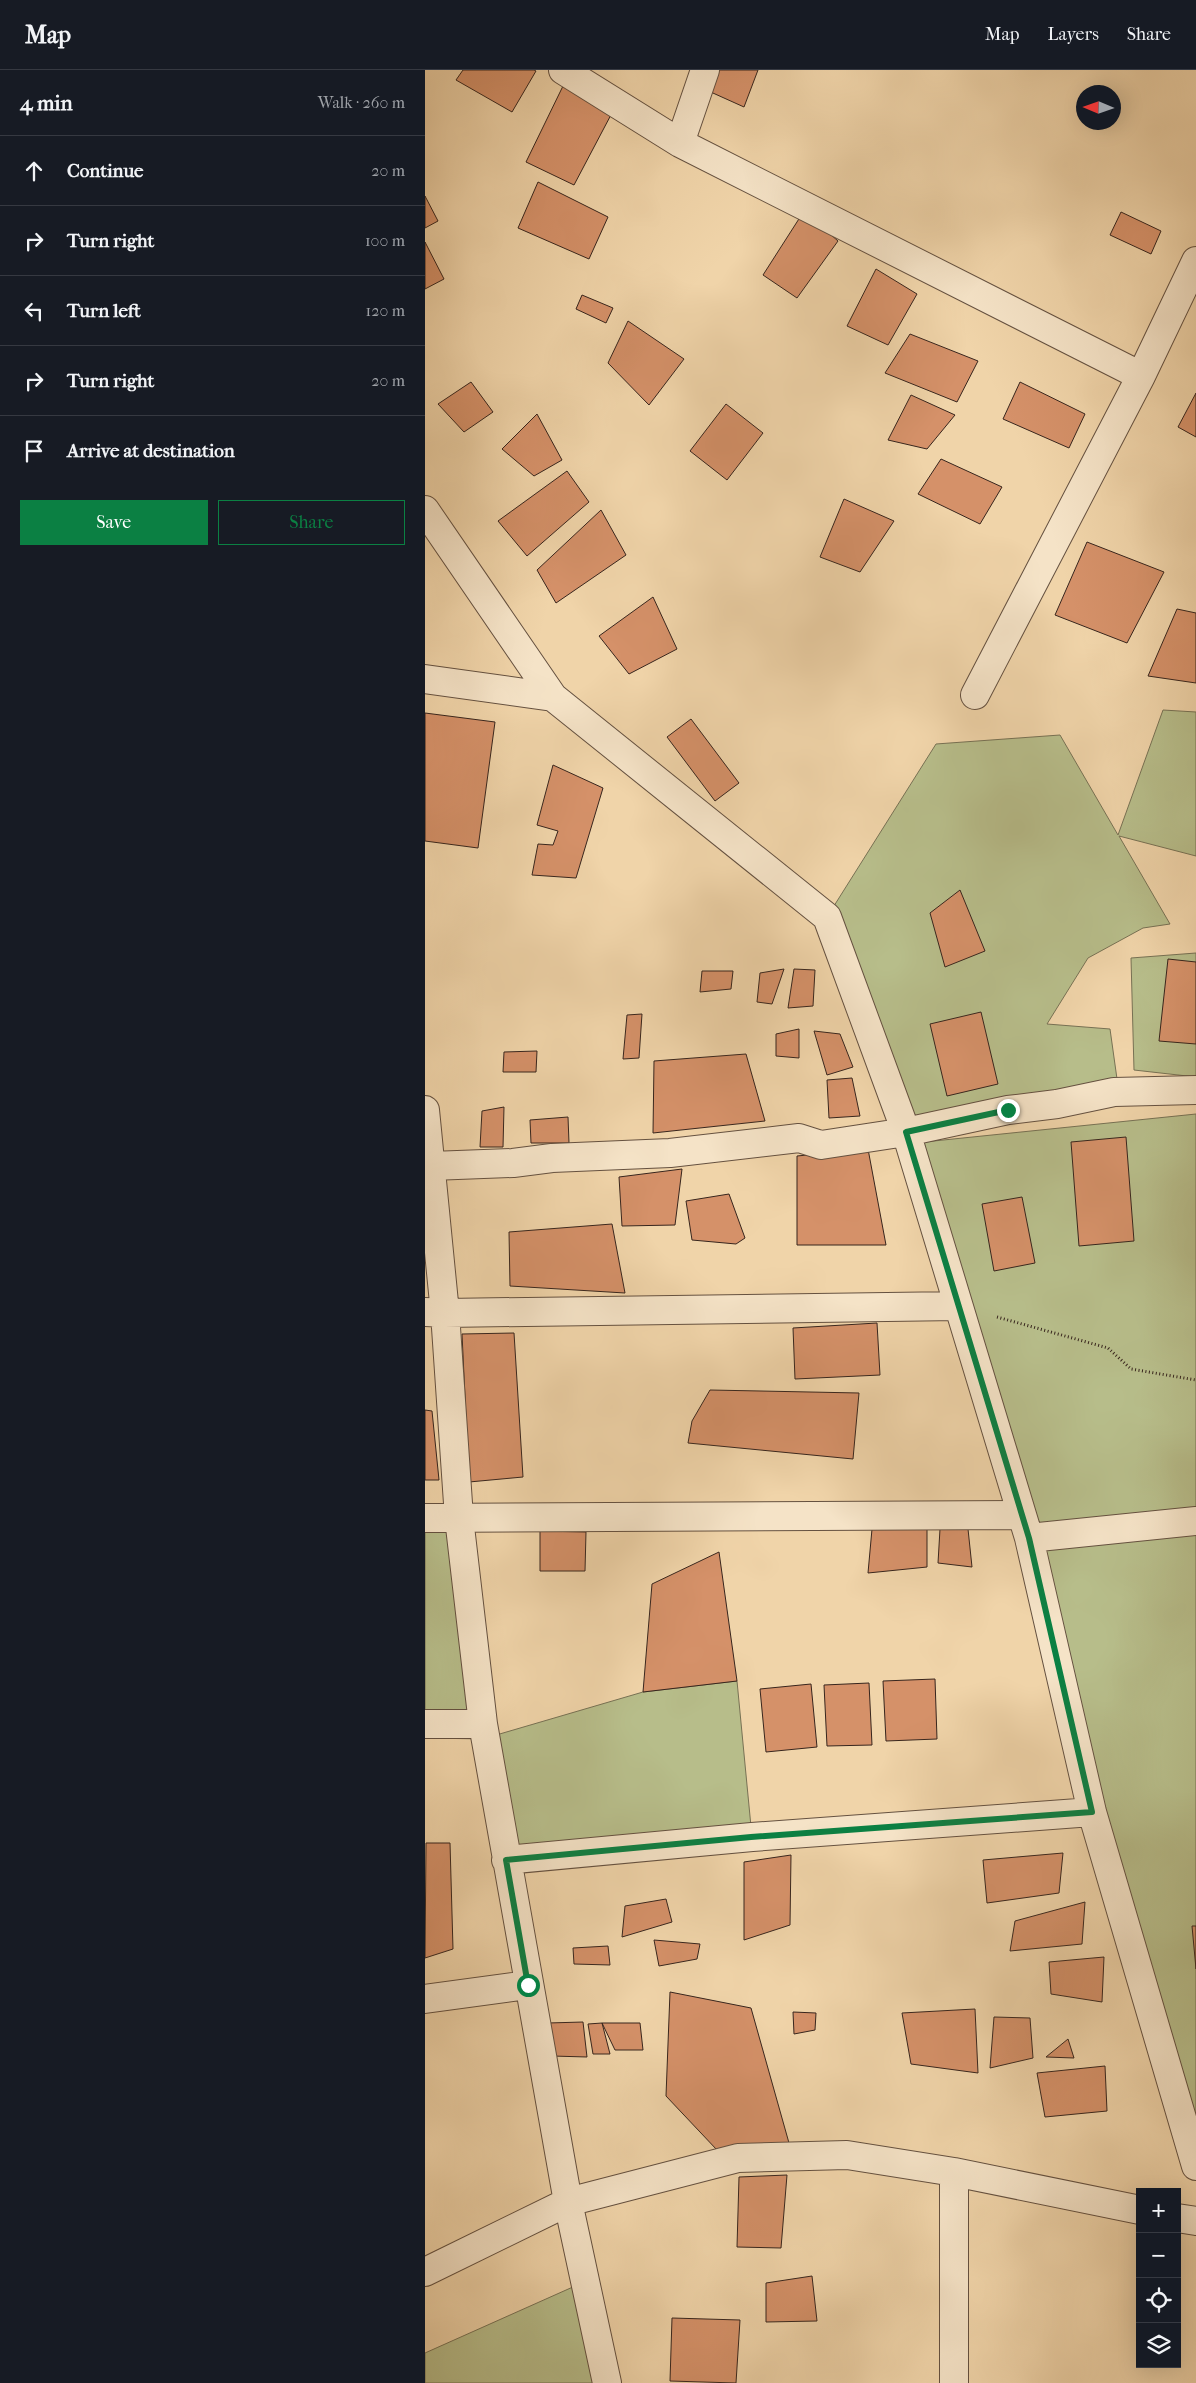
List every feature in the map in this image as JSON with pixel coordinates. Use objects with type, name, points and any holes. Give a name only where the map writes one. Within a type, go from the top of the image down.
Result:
[{"type":"street","points":[[563,70],[680,143],[1141,376]]},
{"type":"street","points":[[680,143],[705,70]]},
{"type":"street","points":[[975,695],[1141,376],[1196,262]]},
{"type":"street","points":[[425,510],[553,697],[827,917],[906,1132],[1025,1527],[1092,1812],[1196,2166]]},
{"type":"street","points":[[425,679],[553,697]]},
{"type":"street","points":[[428,1162],[513,1163],[551,1158],[670,1152],[799,1138],[821,1145],[906,1132],[1008,1110],[1057,1104],[1114,1092],[1196,1090]]},
{"type":"street","points":[[425,1110],[435,1312],[483,1724],[568,2202],[607,2383]]},
{"type":"street","points":[[435,1312],[958,1306]]},
{"type":"street","points":[[425,1518],[1025,1527],[1196,1521]]},
{"type":"street","points":[[425,1724],[483,1724]]},
{"type":"street","points":[[506,1860],[751,1837],[1092,1812]]},
{"type":"street","points":[[425,1999],[528,1985]]},
{"type":"street","points":[[425,2272],[568,2202],[739,2158],[847,2155],[954,2172],[1136,2209]]},
{"type":"street","points":[[954,2172],[954,2383]]},
{"type":"street","points":[[1181,2219],[1196,2221]]},
{"type":"path","points":[[958,1306],[1108,1348],[1131,1368],[1196,1380]]},
{"type":"green space","points":[[1163,710],[1196,712],[1196,856],[1119,836],[1170,924],[1143,928],[1088,958],[1047,1024],[1110,1029],[1118,1086],[912,1119],[827,917],[936,744],[1060,735],[1118,835]]},
{"type":"green space","points":[[1196,953],[1196,1077],[1134,1070],[1131,958]]},
{"type":"green space","points":[[1196,1114],[1196,2166],[958,1306],[924,1142]]},
{"type":"green space","points":[[425,1518],[459,1518],[486,1738],[643,1692],[737,1681],[752,1837],[506,1860],[486,1739],[425,1738]]},
{"type":"green space","points":[[584,2282],[607,2383],[425,2383],[425,2353]]},
{"type":"building","points":[[463,70],[536,71],[512,112],[456,80]]},
{"type":"building","points":[[711,70],[758,70],[744,107],[704,89]]},
{"type":"building","points":[[563,86],[613,111],[574,185],[526,162]]},
{"type":"building","points":[[538,182],[608,217],[589,259],[518,228]]},
{"type":"building","points":[[425,196],[438,221],[425,228]]},
{"type":"building","points":[[804,211],[838,241],[797,298],[763,275]]},
{"type":"building","points":[[1121,212],[1161,231],[1151,254],[1110,235]]},
{"type":"building","points":[[425,242],[444,279],[425,289]]},
{"type":"building","points":[[876,269],[917,294],[888,345],[847,326]]},
{"type":"building","points":[[582,295],[613,308],[606,323],[576,309]]},
{"type":"building","points":[[628,321],[684,359],[649,405],[608,363]]},
{"type":"building","points":[[910,334],[978,361],[957,402],[885,373]]},
{"type":"building","points":[[471,382],[493,412],[464,432],[438,404]]},
{"type":"building","points":[[1020,382],[1085,414],[1069,448],[1003,419]]},
{"type":"building","points":[[1196,393],[1196,437],[1178,427]]},
{"type":"building","points":[[911,395],[955,415],[927,449],[888,440]]},
{"type":"building","points":[[726,404],[763,433],[727,480],[690,451]]},
{"type":"building","points":[[537,414],[562,460],[534,476],[502,449]]},
{"type":"building","points":[[941,459],[1002,487],[980,524],[918,494]]},
{"type":"building","points":[[567,471],[589,502],[527,556],[498,521]]},
{"type":"building","points":[[844,499],[894,521],[860,572],[820,557]]},
{"type":"building","points":[[601,510],[626,555],[556,603],[537,570]]},
{"type":"building","points":[[1087,542],[1164,572],[1127,643],[1055,615]]},
{"type":"building","points":[[653,597],[677,649],[629,674],[599,636]]},
{"type":"building","points":[[1177,609],[1196,613],[1196,683],[1148,676]]},
{"type":"building","points":[[425,713],[495,722],[478,848],[425,841]]},
{"type":"building","points":[[691,719],[739,783],[715,801],[667,737]]},
{"type":"building","points":[[553,765],[603,788],[576,878],[532,875],[538,844],[553,845],[558,831],[537,825]]},
{"type":"building","points":[[960,890],[985,951],[945,967],[930,913]]},
{"type":"building","points":[[1168,959],[1196,962],[1196,1044],[1159,1041]]},
{"type":"building","points":[[784,969],[772,1004],[757,1002],[760,973]]},
{"type":"building","points":[[794,969],[815,970],[813,1006],[788,1008]]},
{"type":"building","points":[[702,971],[733,971],[731,989],[700,992]]},
{"type":"building","points":[[981,1012],[998,1084],[947,1096],[930,1024]]},
{"type":"building","points":[[642,1014],[639,1058],[623,1059],[627,1015]]},
{"type":"building","points":[[799,1029],[799,1058],[776,1056],[776,1034]]},
{"type":"building","points":[[814,1031],[840,1034],[853,1067],[827,1075]]},
{"type":"building","points":[[537,1051],[536,1072],[503,1072],[504,1052]]},
{"type":"building","points":[[746,1054],[765,1121],[653,1133],[654,1061]]},
{"type":"building","points":[[852,1078],[860,1116],[829,1118],[827,1080]]},
{"type":"building","points":[[504,1107],[503,1147],[480,1147],[482,1111]]},
{"type":"building","points":[[568,1117],[569,1143],[531,1143],[530,1120]]},
{"type":"building","points":[[1126,1137],[1134,1241],[1079,1246],[1071,1142]]},
{"type":"building","points":[[868,1149],[886,1245],[797,1245],[797,1156]]},
{"type":"building","points":[[682,1169],[675,1225],[622,1226],[619,1177]]},
{"type":"building","points":[[729,1194],[745,1238],[736,1244],[692,1240],[686,1201]]},
{"type":"building","points":[[1022,1197],[1035,1263],[994,1271],[982,1204]]},
{"type":"building","points":[[612,1224],[625,1293],[510,1286],[509,1232]]},
{"type":"building","points":[[877,1323],[880,1375],[795,1379],[793,1328]]},
{"type":"building","points":[[514,1333],[523,1477],[469,1482],[462,1334]]},
{"type":"building","points":[[710,1390],[859,1393],[853,1459],[688,1443],[692,1421]]},
{"type":"building","points":[[425,1410],[432,1411],[439,1480],[425,1480]]},
{"type":"building","points":[[927,1528],[927,1567],[868,1573],[872,1529]]},
{"type":"building","points":[[940,1529],[968,1529],[972,1567],[938,1563]]},
{"type":"building","points":[[540,1531],[586,1532],[585,1571],[540,1571]]},
{"type":"building","points":[[719,1552],[737,1681],[643,1692],[652,1584]]},
{"type":"building","points":[[935,1679],[937,1739],[886,1741],[883,1681]]},
{"type":"building","points":[[869,1683],[872,1745],[827,1746],[824,1685]]},
{"type":"building","points":[[811,1684],[817,1747],[766,1752],[760,1689]]},
{"type":"building","points":[[426,1843],[450,1843],[453,1949],[425,1958]]},
{"type":"building","points":[[1063,1853],[1059,1893],[987,1903],[983,1860]]},
{"type":"building","points":[[791,1855],[790,1925],[744,1940],[744,1862]]},
{"type":"building","points":[[666,1899],[672,1922],[622,1937],[625,1906]]},
{"type":"building","points":[[1085,1902],[1082,1944],[1010,1951],[1015,1921]]},
{"type":"building","points":[[1192,1926],[1196,1926],[1196,1969]]},
{"type":"building","points":[[654,1940],[700,1944],[697,1959],[659,1966]]},
{"type":"building","points":[[608,1946],[610,1965],[574,1964],[573,1948]]},
{"type":"building","points":[[1104,1957],[1102,2002],[1051,1994],[1049,1962]]},
{"type":"building","points":[[670,1992],[751,2008],[789,2143],[717,2150],[666,2096]]},
{"type":"building","points":[[975,2009],[978,2073],[911,2064],[902,2013]]},
{"type":"building","points":[[793,2012],[816,2013],[815,2030],[794,2034]]},
{"type":"building","points":[[994,2017],[1030,2018],[1033,2058],[990,2068]]},
{"type":"building","points":[[583,2022],[587,2057],[552,2056],[548,2023]]},
{"type":"building","points":[[602,2023],[610,2054],[593,2054],[588,2024]]},
{"type":"building","points":[[602,2023],[640,2023],[643,2050],[615,2050]]},
{"type":"building","points":[[1068,2039],[1074,2058],[1046,2057]]},
{"type":"building","points":[[1105,2066],[1107,2111],[1045,2117],[1037,2073]]},
{"type":"building","points":[[787,2175],[781,2248],[737,2247],[739,2177]]},
{"type":"building","points":[[812,2276],[817,2321],[766,2322],[766,2283]]},
{"type":"building","points":[[672,2318],[740,2320],[736,2383],[670,2381]]},
{"type":"route","points":[[528,1985],[506,1860],[751,1837],[1092,1812],[1029,1538],[906,1132],[1008,1110]]}]
